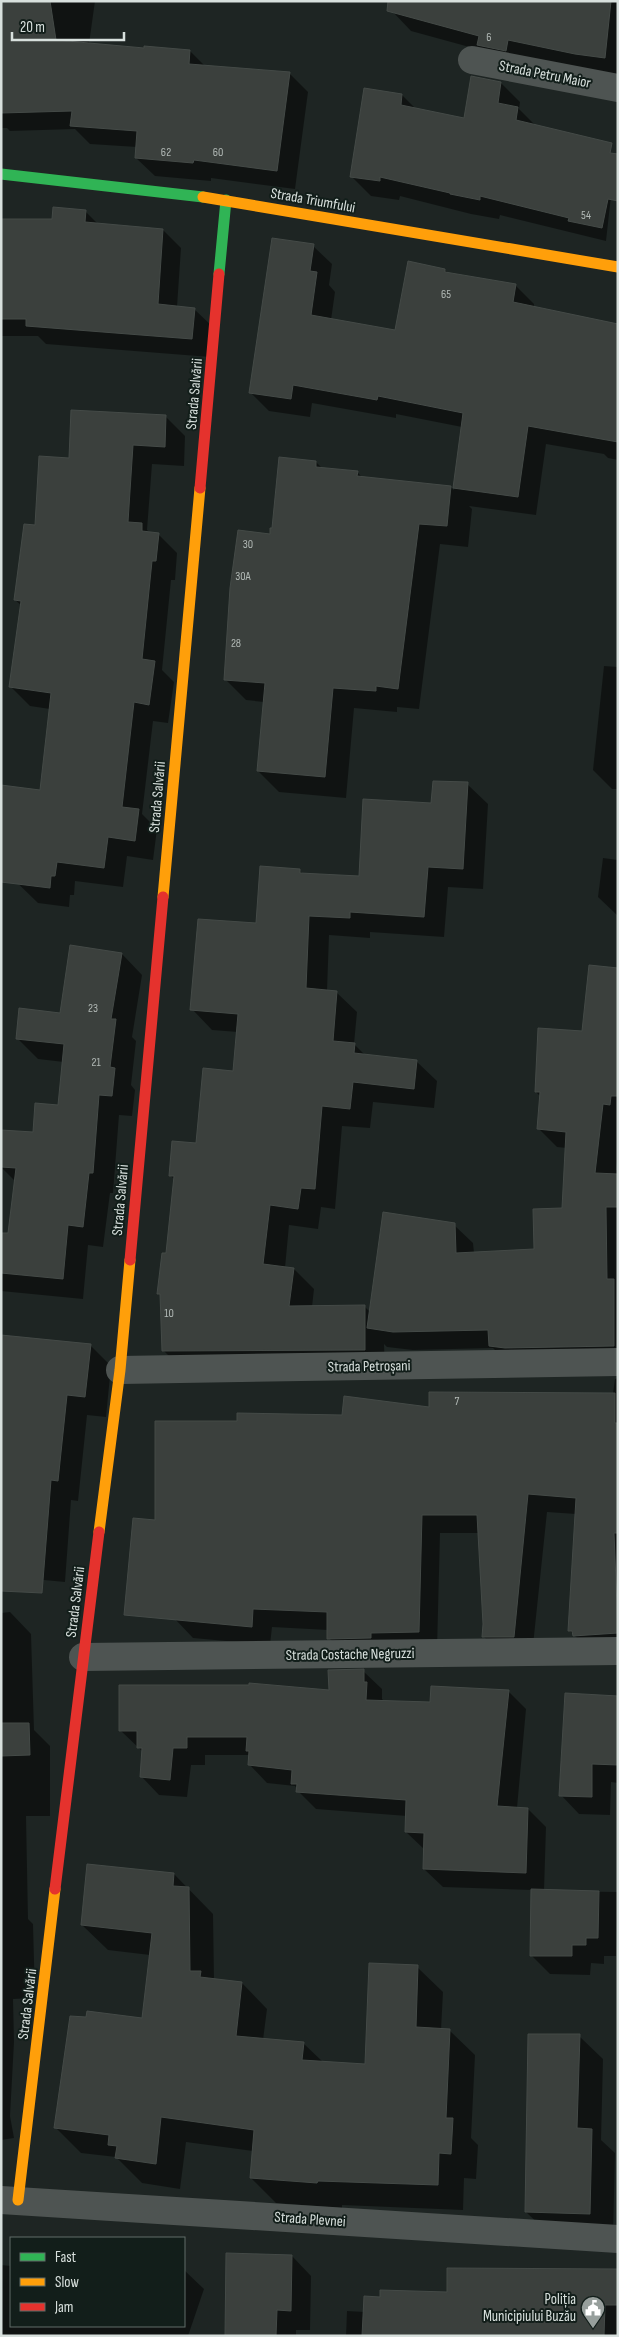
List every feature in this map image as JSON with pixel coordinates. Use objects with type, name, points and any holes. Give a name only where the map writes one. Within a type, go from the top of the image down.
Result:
[{"type":"street","name":"Strada Petru Maior","points":[[472,60],[618,88]]},
{"type":"street","name":"Strada Triumfului","points":[[1,174],[226,200],[618,266]]},
{"type":"street","name":"Strada Salvării","points":[[10,2200],[120,1370],[226,200]]},
{"type":"street","name":"Strada Petroșani","points":[[120,1370],[618,1362]]},
{"type":"street","name":"Strada Costache Negruzzi","points":[[83,1657],[618,1651]]},
{"type":"street","name":"Strada Plevnei","points":[[10,2200],[618,2239]]},
{"type":"building","points":[[1,1],[50,1],[56,40],[190,50],[189,64],[290,72],[277,171],[194,160],[193,163],[135,158],[137,131],[70,126],[72,111],[1,113]]},
{"type":"building","points":[[388,1],[611,1],[605,58],[575,54],[508,40],[506,51],[477,45],[479,36],[387,11]]},
{"type":"building","points":[[471,76],[501,82],[498,103],[518,107],[516,120],[612,143],[610,153],[618,154],[618,201],[608,199],[602,228],[568,221],[569,218],[480,196],[480,200],[380,177],[380,181],[350,177],[364,88],[402,94],[401,105],[464,118]]},
{"type":"building","points":[[53,207],[86,210],[85,222],[163,229],[158,304],[195,308],[192,339],[26,326],[26,319],[1,319],[1,219],[52,219]]},
{"type":"building","points":[[272,238],[314,244],[310,271],[317,272],[311,315],[395,330],[408,261],[445,269],[445,272],[516,284],[513,302],[618,324],[618,442],[528,426],[518,497],[453,488],[463,413],[378,396],[377,400],[293,385],[291,399],[249,393]]},
{"type":"building","points":[[71,410],[166,415],[165,447],[133,445],[128,522],[142,523],[142,531],[159,533],[156,561],[152,561],[142,659],[155,661],[149,705],[134,702],[122,807],[139,809],[135,841],[108,837],[104,868],[57,862],[55,876],[51,876],[50,888],[1,882],[1,785],[40,790],[51,693],[9,687],[21,601],[14,600],[24,524],[35,525],[39,456],[69,458]]},
{"type":"building","points":[[279,457],[316,461],[316,467],[358,471],[357,476],[451,486],[447,526],[419,524],[398,689],[376,686],[376,691],[333,688],[325,777],[257,771],[265,683],[224,680],[230,588],[238,530],[270,534]]},
{"type":"building","points":[[433,781],[468,782],[463,869],[428,867],[424,917],[350,912],[350,918],[309,916],[306,988],[337,991],[333,1041],[355,1043],[354,1053],[417,1060],[414,1089],[353,1082],[350,1109],[322,1106],[315,1189],[301,1188],[298,1209],[270,1205],[263,1264],[294,1268],[289,1306],[365,1305],[365,1350],[162,1351],[160,1294],[157,1294],[162,1253],[166,1253],[174,1176],[169,1176],[172,1141],[196,1143],[203,1068],[233,1071],[238,1014],[190,1010],[198,919],[256,923],[260,866],[300,869],[300,873],[359,876],[363,799],[431,803]]},
{"type":"building","points":[[70,945],[122,953],[111,1019],[116,1019],[110,1067],[115,1068],[112,1096],[99,1095],[93,1173],[89,1173],[83,1227],[68,1225],[63,1279],[1,1273],[1,1233],[8,1233],[16,1168],[1,1167],[1,1130],[33,1132],[35,1103],[58,1105],[64,1044],[16,1039],[19,1008],[60,1013]]},
{"type":"building","points":[[589,965],[618,968],[618,1096],[611,1096],[610,1105],[603,1104],[595,1173],[618,1174],[618,1207],[606,1207],[607,1279],[614,1279],[614,1346],[505,1348],[489,1346],[488,1330],[393,1332],[367,1328],[383,1212],[455,1223],[456,1253],[534,1249],[533,1209],[562,1208],[566,1132],[537,1129],[540,1092],[535,1092],[538,1028],[582,1031]]},
{"type":"building","points":[[1,1335],[91,1344],[85,1397],[67,1395],[58,1481],[51,1480],[42,1593],[1,1591]]},
{"type":"building","points":[[429,1392],[615,1393],[615,1423],[618,1423],[618,1533],[614,1533],[618,1633],[573,1636],[572,1631],[568,1631],[576,1498],[528,1494],[514,1637],[482,1637],[483,1624],[477,1515],[422,1515],[419,1632],[371,1633],[371,1638],[327,1639],[327,1612],[253,1609],[252,1627],[124,1615],[133,1518],[155,1520],[155,1421],[237,1421],[237,1413],[342,1415],[344,1396],[429,1407]]},
{"type":"building","points":[[364,1669],[364,1682],[367,1682],[366,1700],[430,1702],[431,1686],[509,1690],[497,1806],[528,1808],[526,1873],[423,1869],[424,1833],[405,1832],[406,1800],[296,1792],[297,1784],[291,1784],[292,1770],[248,1765],[247,1737],[187,1737],[187,1748],[173,1748],[170,1780],[140,1777],[142,1748],[137,1748],[137,1731],[119,1731],[119,1685],[249,1685],[249,1683],[329,1690],[328,1670]]},
{"type":"building","points":[[565,1693],[618,1696],[618,1765],[592,1764],[592,1797],[559,1796]]},
{"type":"building","points":[[1,1723],[29,1723],[30,1755],[1,1756]]},
{"type":"building","points":[[87,1864],[174,1873],[173,1886],[189,1887],[190,1971],[201,1971],[200,1977],[242,1982],[236,2036],[304,2042],[302,2060],[365,2064],[369,1963],[418,1965],[416,2027],[450,2029],[446,2118],[453,2118],[451,2154],[439,2153],[438,2185],[318,2181],[317,2183],[250,2178],[254,2130],[161,2117],[156,2164],[115,2158],[117,2146],[108,2145],[109,2135],[54,2128],[70,2016],[86,2017],[87,2011],[142,2018],[152,1933],[81,1925]]},
{"type":"building","points":[[531,1889],[599,1891],[598,1938],[586,1938],[586,1945],[572,1945],[572,1956],[530,1956]]},
{"type":"building","points":[[528,2034],[580,2034],[577,2128],[592,2129],[590,2214],[525,2212]]},
{"type":"building","points":[[226,2253],[292,2255],[291,2311],[277,2310],[276,2336],[225,2336]]},
{"type":"building","points":[[447,2268],[618,2269],[618,2305],[605,2305],[604,2336],[362,2336],[364,2296],[380,2297],[380,2290],[447,2292]]},
{"type":"traffic: fast","points":[[1,174],[203,197]]},
{"type":"traffic: fast","points":[[219,274],[226,200]]},
{"type":"traffic: slow","points":[[203,197],[618,267]]},
{"type":"traffic: slow","points":[[163,897],[200,488]]},
{"type":"traffic: slow","points":[[99,1532],[120,1370],[130,1260]]},
{"type":"traffic: slow","points":[[18,2200],[55,1889]]},
{"type":"traffic: jam","points":[[200,488],[219,274]]},
{"type":"traffic: jam","points":[[130,1260],[163,897]]},
{"type":"traffic: jam","points":[[55,1889],[99,1532]]},
{"type":"place","name":"Poliția Municipiului Buzău","points":[[593,2329]]}]
